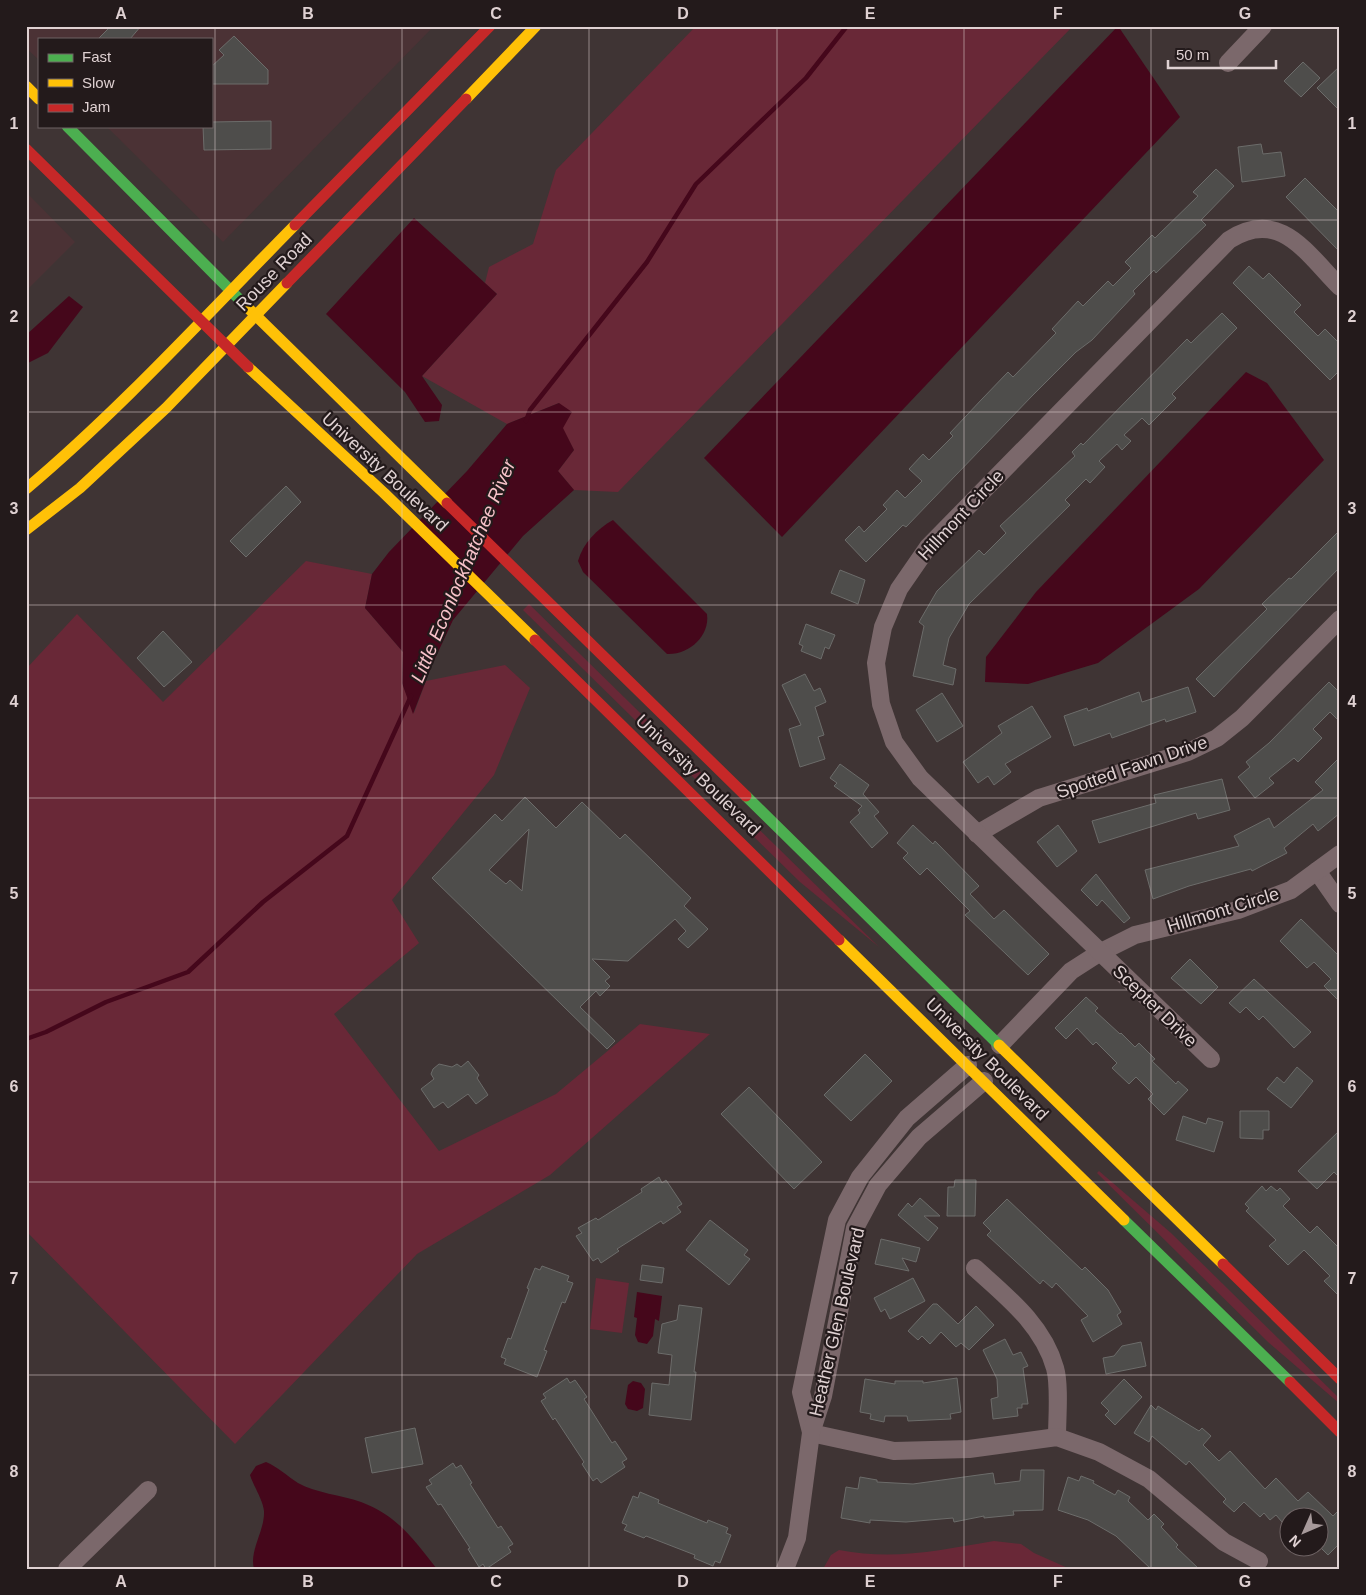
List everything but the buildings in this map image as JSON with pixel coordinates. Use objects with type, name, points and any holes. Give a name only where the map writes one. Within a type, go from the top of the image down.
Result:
[{"type":"main road","name":"Rouse Road","points":[[26,489],[102,421],[490,26]]},
{"type":"main road","name":"Rouse Road","points":[[26,530],[80,488],[130,442],[226,347],[536,26]]},
{"type":"main road","points":[[26,86],[38,98]]},
{"type":"main road","name":"University Boulevard","points":[[69,128],[256,316],[1056,1098],[1340,1379]]},
{"type":"main road","name":"University Boulevard","points":[[26,149],[226,347],[384,493],[1340,1432]]},
{"type":"main road","points":[[920,1018],[953,1034]]},
{"type":"main road","points":[[982,1045],[1000,1045]]},
{"type":"main road","points":[[968,1065],[986,1063]]},
{"type":"main road","points":[[1006,1069],[1056,1098]]},
{"type":"street","points":[[1228,63],[1263,26]]},
{"type":"street","name":"Hillmont Circle","points":[[1099,953],[920,778],[894,742],[881,704],[876,663],[883,627],[899,589],[928,547],[1229,240],[1245,230],[1252,229],[1268,228],[1287,234],[1340,287]]},
{"type":"street","name":"Spotted Fawn Drive","points":[[977,834],[1039,798],[1188,752],[1217,738],[1242,718],[1340,619]]},
{"type":"street","name":"Hillmont Circle","points":[[1000,1045],[1071,971],[1099,953],[1135,935],[1238,910],[1291,890],[1340,854]]},
{"type":"street","points":[[1317,871],[1340,904]]},
{"type":"street","name":"Scepter Drive","points":[[1099,953],[1211,1060]]},
{"type":"street","name":"Heather Glen Boulevard","points":[[811,1433],[801,1392],[837,1220],[860,1177],[907,1118],[968,1065]]},
{"type":"street","name":"Heather Glen Boulevard","points":[[785,1569],[797,1538],[811,1433],[823,1396],[855,1228],[878,1185],[919,1137],[984,1081]]},
{"type":"street","points":[[975,1268],[1018,1307],[1040,1334],[1056,1370],[1057,1438]]},
{"type":"street","points":[[811,1433],[894,1451],[969,1448],[1057,1438],[1099,1452],[1149,1479],[1224,1542],[1259,1561]]},
{"type":"street","points":[[67,1569],[148,1490]]},
{"type":"shaded area","points":[[26,26],[434,26],[223,242],[108,128],[212,128],[212,38],[38,38],[38,59],[26,48]]},
{"type":"shaded area","points":[[696,26],[1073,26],[618,492],[574,490],[558,471],[574,450],[562,428],[559,403],[507,424],[422,376],[497,294],[485,283],[489,267],[533,244],[556,170]]},
{"type":"shaded area","points":[[26,192],[75,242],[26,291]]},
{"type":"shaded area","points":[[306,561],[372,574],[365,608],[403,652],[402,683],[414,713],[426,681],[505,665],[530,688],[494,775],[392,900],[419,943],[334,1014],[439,1151],[556,1094],[640,1024],[710,1034],[550,1175],[417,1254],[235,1444],[26,1231],[26,669],[77,614],[163,702]]},
{"type":"shaded area","points":[[529,604],[879,947],[800,882],[523,610]]},
{"type":"shaded area","points":[[1099,1171],[1171,1233],[1340,1399],[1340,1404],[1268,1342],[1097,1173]]},
{"type":"shaded area","points":[[596,1278],[629,1283],[622,1333],[590,1329]]},
{"type":"shaded area","points":[[994,1541],[1021,1544],[1034,1553],[1070,1569],[823,1569],[831,1555],[839,1550],[879,1555],[917,1553]]},
{"type":"water","points":[[1118,26],[1180,117],[782,537],[704,458]]},
{"type":"water","points":[[414,218],[497,294],[422,376],[442,405],[439,421],[425,422],[405,392],[326,314]]},
{"type":"water","points":[[69,296],[83,307],[48,353],[26,364],[26,335]]},
{"type":"water","points":[[1246,372],[1267,383],[1324,460],[1199,589],[1098,663],[1028,684],[985,682],[986,657],[1036,592]]},
{"type":"water","points":[[559,403],[572,412],[563,428],[574,450],[558,471],[574,490],[523,536],[453,620],[432,665],[413,714],[402,683],[403,652],[365,608],[372,574],[389,552],[467,471],[507,424]]},
{"type":"water","points":[[613,520],[707,614],[705,630],[690,648],[667,654],[583,572],[578,561],[583,548],[596,532]]},
{"type":"water","points":[[637,1292],[662,1296],[659,1321],[655,1319],[653,1336],[647,1344],[638,1342],[635,1335],[637,1318],[634,1317]]},
{"type":"water","points":[[633,1381],[641,1383],[645,1389],[643,1408],[637,1411],[628,1409],[625,1404],[628,1385]]},
{"type":"water","points":[[266,1462],[298,1483],[321,1492],[361,1502],[385,1514],[404,1530],[437,1569],[254,1569],[255,1548],[264,1518],[264,1511],[250,1475],[256,1466]]},
{"type":"waterway","name":"Little Econlockhatchee River","points":[[526,421],[530,410],[647,262],[696,184],[806,78],[847,26]]},
{"type":"waterway","name":"Little Econlockhatchee River","points":[[26,1039],[46,1032],[106,1002],[188,972],[263,902],[347,836],[411,696]]},
{"type":"traffic: fast","points":[[69,128],[244,304]]},
{"type":"traffic: fast","points":[[746,796],[999,1045]]},
{"type":"traffic: fast","points":[[1124,1220],[1290,1382]]},
{"type":"traffic: slow","points":[[466,99],[536,26]]},
{"type":"traffic: slow","points":[[26,86],[38,98]]},
{"type":"traffic: slow","points":[[26,489],[62,458],[130,393],[295,225]]},
{"type":"traffic: slow","points":[[26,530],[80,488],[166,408],[287,283]]},
{"type":"traffic: slow","points":[[244,304],[447,503]]},
{"type":"traffic: slow","points":[[248,367],[384,493],[535,640]]},
{"type":"traffic: slow","points":[[839,940],[1124,1220]]},
{"type":"traffic: slow","points":[[999,1045],[1223,1264]]},
{"type":"traffic: jam","points":[[295,225],[490,26]]},
{"type":"traffic: jam","points":[[287,283],[466,99]]},
{"type":"traffic: jam","points":[[26,149],[248,367]]},
{"type":"traffic: jam","points":[[447,503],[746,796]]},
{"type":"traffic: jam","points":[[535,640],[839,940]]},
{"type":"traffic: jam","points":[[1223,1264],[1340,1379]]},
{"type":"traffic: jam","points":[[1290,1382],[1340,1432]]}]
